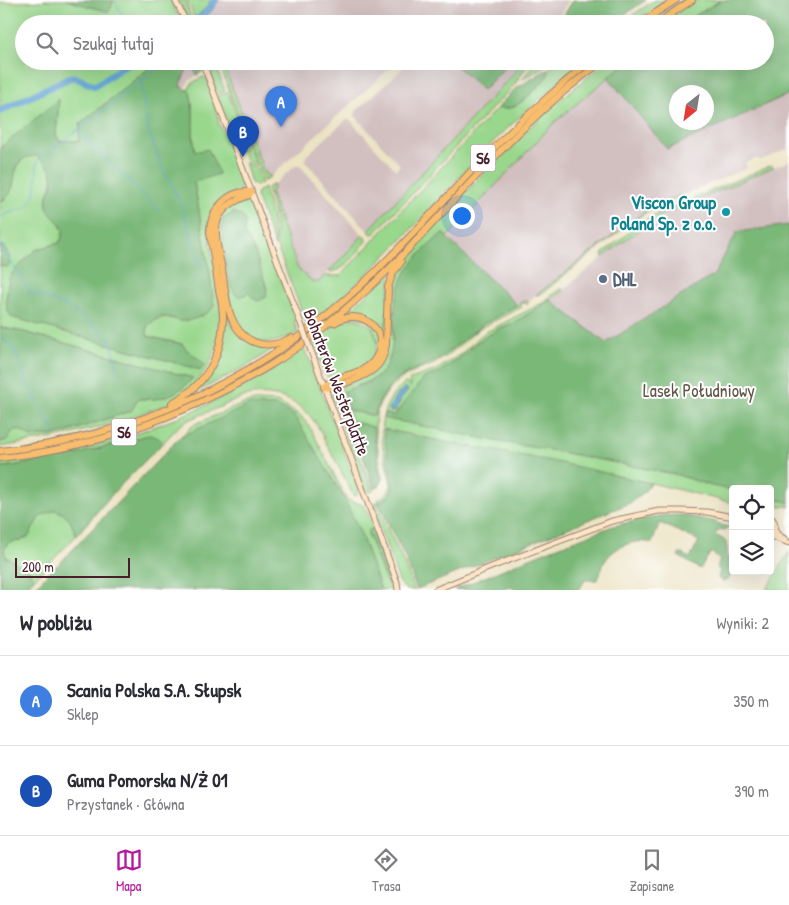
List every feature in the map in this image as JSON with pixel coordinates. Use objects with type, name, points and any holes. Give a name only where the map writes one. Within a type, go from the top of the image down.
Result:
[{"type":"highway","points":[[653,15],[676,0]]},
{"type":"highway","points":[[670,15],[692,0]]},
{"type":"highway","name":"S6","points":[[0,451],[61,442],[144,418],[206,392],[237,376],[274,353],[314,326],[350,295],[384,263],[510,131],[579,70]]},
{"type":"highway","name":"S6","points":[[0,458],[43,452],[126,432],[165,418],[210,398],[270,366],[313,336],[363,294],[530,122],[591,70]]},
{"type":"highway","points":[[144,418],[189,393],[204,378],[214,360],[220,342],[223,314],[210,233],[210,222],[217,207],[225,200],[244,191],[251,192]]},
{"type":"highway","points":[[251,192],[226,206],[216,225],[216,236],[227,300],[233,321],[243,335],[257,343],[268,345],[289,340],[314,326]]},
{"type":"highway","points":[[324,388],[331,388],[355,380],[366,375],[378,365],[385,352],[386,345],[388,287],[395,269],[421,235]]},
{"type":"highway","points":[[313,336],[338,320],[351,316],[364,319],[375,328],[380,341],[378,352],[370,366],[357,373],[328,383],[324,388]]},
{"type":"main road","points":[[175,0],[182,15]]},
{"type":"main road","name":"Bohaterów Westerplatte","points":[[205,70],[300,321],[398,590]]},
{"type":"main road","points":[[435,590],[612,521],[659,511],[707,512],[729,518]]},
{"type":"main road","points":[[774,520],[777,534],[789,543]]},
{"type":"main road","points":[[774,537],[789,543]]},
{"type":"main road","name":"Bohaterów Westerplatte","points":[[396,582],[402,590]]},
{"type":"shaded area","points":[[219,0],[569,0],[560,15],[209,15]]},
{"type":"shaded area","points":[[186,70],[194,70],[197,75],[189,81],[185,88],[179,86]]},
{"type":"shaded area","points":[[226,70],[388,70],[271,176],[265,174]]},
{"type":"shaded area","points":[[400,70],[517,70],[368,231],[305,161],[306,156],[346,120],[350,120],[396,170],[400,165],[355,116],[356,111]]},
{"type":"shaded area","points":[[608,77],[667,149],[709,130],[714,130],[714,128],[789,94],[789,148],[760,161],[758,158],[745,163],[747,168],[646,210],[527,302],[517,305],[447,237],[555,121]]},
{"type":"shaded area","points":[[789,161],[789,225],[737,232],[714,275],[606,343],[550,300],[607,254],[659,216]]},
{"type":"shaded area","points":[[295,166],[300,166],[363,235],[320,281],[314,283],[298,269],[271,194],[274,184]]},
{"type":"green space","points":[[66,0],[80,3],[113,2],[113,0],[170,0],[178,15],[15,15],[15,70],[147,70],[80,124],[79,141],[59,141],[56,135],[59,100],[0,148],[0,3]]},
{"type":"green space","points":[[66,0],[113,0],[113,2],[109,12]]},
{"type":"green space","points":[[178,0],[184,0],[188,8],[190,15],[186,15]]},
{"type":"green space","points":[[186,0],[211,0],[198,15],[193,15]]},
{"type":"green space","points":[[211,0],[219,0],[208,15],[198,15]]},
{"type":"green space","points":[[573,0],[646,0],[624,15],[564,15]]},
{"type":"green space","points":[[655,0],[666,0],[644,15],[632,15]]},
{"type":"green space","points":[[681,0],[685,0],[663,15],[658,15]]},
{"type":"green space","points":[[697,0],[721,0],[697,15],[674,15]]},
{"type":"green space","points":[[721,0],[789,0],[789,94],[714,128],[714,85],[669,85],[669,130],[709,130],[667,149],[608,77],[617,70],[774,70],[774,15],[697,15]]},
{"type":"green space","points":[[147,70],[186,70],[180,86],[190,91],[195,152],[208,149],[219,174],[194,182],[214,306],[204,315],[189,320],[181,321],[162,317],[153,321],[147,326],[147,336],[182,344],[205,364],[201,370],[11,317],[7,309],[6,300],[9,278],[13,272],[35,250],[59,243],[63,231],[62,227],[49,212],[47,206],[48,196],[53,183],[52,173],[37,156],[26,158],[20,162],[11,191],[7,197],[0,201],[0,148],[59,99],[56,134],[59,141],[79,141],[80,124]]},
{"type":"green space","points":[[194,70],[203,70],[203,71],[197,75]]},
{"type":"green space","points":[[217,70],[225,91],[217,94],[211,76],[213,71]]},
{"type":"green space","points":[[461,70],[502,70],[483,90]]},
{"type":"green space","points":[[517,70],[524,70],[514,85],[375,233],[372,234],[368,231]]},
{"type":"green space","points":[[529,70],[538,70],[523,79]]},
{"type":"green space","points":[[548,70],[574,70],[497,138],[376,265],[307,325],[277,247],[275,218],[267,188],[274,184],[271,194],[298,269],[314,283],[320,281],[324,276],[340,276],[497,108],[505,109],[517,105],[531,94],[548,75]]},
{"type":"green space","points":[[548,70],[547,77],[531,94],[517,105],[505,109],[497,108],[515,89]]},
{"type":"green space","points":[[597,70],[617,70],[556,121],[447,237],[442,233],[394,312],[392,351],[386,367],[377,377],[343,392],[341,387],[380,366],[392,282],[403,262],[500,156]]},
{"type":"green space","points":[[226,71],[265,174],[271,176],[265,181],[223,74]]},
{"type":"green space","points":[[203,77],[207,79],[213,95],[211,96],[218,122],[222,130],[227,134],[243,184],[238,191],[225,197],[219,203],[212,213],[208,224],[221,316],[217,346],[209,366],[193,386],[170,403],[100,427],[59,437],[0,447],[0,442],[7,440],[13,430],[20,430],[31,437],[67,432],[131,411],[139,399],[155,399],[169,395],[184,387],[193,378],[0,327],[0,201],[6,199],[20,162],[27,157],[37,155],[51,171],[51,187],[46,201],[64,232],[59,243],[35,250],[9,278],[6,300],[11,317],[201,370],[182,344],[147,336],[147,326],[165,317],[182,321],[214,306],[194,182],[219,173],[195,152],[193,111],[190,91],[188,90],[192,83]]},
{"type":"green space","points":[[228,92],[246,140],[240,152],[235,144],[218,96]]},
{"type":"green space","points":[[247,142],[256,166],[246,160],[243,153]]},
{"type":"green space","points":[[497,148],[499,150],[408,246],[336,314],[310,334],[309,332],[355,295],[376,275]]},
{"type":"green space","points":[[245,162],[256,168],[262,183],[257,185],[251,183]]},
{"type":"green space","points":[[772,165],[774,167],[693,202],[694,198]]},
{"type":"green space","points":[[264,188],[272,217],[275,247],[256,196],[257,192]]},
{"type":"green space","points":[[246,193],[224,206],[217,214],[214,223],[214,235],[226,304],[232,325],[245,340],[260,346],[276,347],[249,365],[189,396],[212,370],[221,350],[225,330],[222,290],[212,235],[214,219],[221,207],[231,199]]},
{"type":"green space","points":[[681,195],[655,207],[630,223],[541,294],[536,295],[646,210]]},
{"type":"green space","points":[[245,200],[253,206],[296,321],[294,322],[298,332],[276,341],[258,341],[244,332],[235,320],[229,301],[218,229],[223,215],[228,209],[238,202]]},
{"type":"green space","points":[[684,202],[689,204],[659,216],[603,257],[602,254],[642,222]]},
{"type":"green space","points":[[234,212],[243,217],[245,222],[244,233],[255,252],[267,288],[266,297],[259,301],[255,300],[249,293],[238,296],[234,293],[228,275],[222,224],[223,219]]},
{"type":"green space","name":"Lasek Południowy","points":[[789,225],[789,502],[774,499],[774,485],[729,485],[729,489],[678,475],[383,418],[385,413],[394,416],[424,378],[438,373],[476,343],[500,328],[514,323],[550,300],[606,343],[714,275],[737,232]]},
{"type":"green space","points":[[442,233],[517,305],[483,324],[439,359],[407,373],[395,381],[379,402],[374,416],[348,410],[343,392],[374,379],[384,370],[388,363],[392,347],[396,301],[405,273]]},
{"type":"green space","points":[[363,235],[366,239],[365,243],[349,262],[340,269],[329,272]]},
{"type":"green space","points":[[2,245],[10,255],[8,267],[0,266],[0,247]]},
{"type":"green space","points":[[391,272],[383,353],[368,372],[340,383],[339,381],[365,371],[381,352],[370,320],[343,316]]},
{"type":"green space","points":[[561,288],[563,290],[514,323],[500,328],[476,343],[438,373],[424,378],[393,416],[384,418],[678,475],[729,489],[729,502],[651,483],[393,482],[389,495],[378,503],[379,499],[388,492],[390,486],[383,445],[382,422],[384,412],[395,392],[405,383],[411,386],[409,381],[411,379],[436,370],[462,353],[484,333],[542,303]],"holes":[[[405,387],[408,390],[395,411],[391,412],[396,396]]]},
{"type":"green space","points":[[526,300],[529,301],[527,305],[525,302],[520,305],[522,307],[480,328],[447,356],[434,364],[405,376],[390,388],[379,405],[376,416],[376,436],[383,479],[379,487],[374,489],[381,481],[373,427],[351,421],[348,410],[374,416],[379,402],[395,381],[407,373],[439,359],[483,324]]},
{"type":"green space","points":[[351,319],[366,323],[371,327],[376,338],[376,350],[371,360],[364,367],[329,378],[324,373],[313,341],[339,322]]},
{"type":"green space","points":[[0,327],[193,378],[181,389],[166,396],[153,399],[139,399],[131,411],[56,435],[31,437],[17,429],[12,432],[7,440],[0,442]]},
{"type":"green space","points":[[300,339],[301,341],[250,374],[193,404],[130,428],[70,445],[0,456],[0,454],[48,447],[191,402],[248,373]]},
{"type":"green space","points":[[304,348],[359,490],[355,496],[318,427],[308,413],[284,398],[266,395],[246,396],[186,421],[160,446],[162,443],[144,436],[82,453],[0,467],[0,462],[57,454],[155,427],[217,400],[276,367]]},
{"type":"green space","points":[[338,388],[351,434],[373,491],[370,492],[365,488],[332,397],[333,392]]},
{"type":"green space","points":[[255,401],[277,402],[300,415],[311,429],[346,498],[362,505],[370,517],[375,532],[372,529],[368,534],[387,584],[393,582],[392,577],[395,590],[381,590],[360,532],[180,437],[195,424]]},
{"type":"green space","points":[[249,405],[276,406],[294,415],[344,498],[360,532],[381,590],[33,590],[180,437]]},
{"type":"green space","points":[[351,421],[373,427],[381,481],[374,488]]},
{"type":"green space","points":[[384,429],[547,460],[651,483],[643,493],[630,503],[417,589],[405,557],[378,503],[389,496],[393,488]]},
{"type":"green space","points":[[149,435],[160,439],[162,443],[160,446],[115,491],[76,536],[67,517],[55,510],[39,517],[29,536],[6,545],[4,551],[6,557],[29,570],[34,579],[24,590],[0,590],[0,467],[82,453]]},
{"type":"green space","points":[[774,499],[789,502],[789,508],[788,506],[774,507]]},
{"type":"green space","points":[[376,501],[415,590],[406,590],[399,581],[373,509]]},
{"type":"green space","points":[[55,510],[67,517],[76,536],[34,579],[29,570],[6,557],[4,551],[6,545],[11,542],[20,541],[29,536],[38,517]]},
{"type":"green space","points":[[681,515],[713,521],[729,527],[729,529],[721,530],[714,534],[726,541],[729,557],[729,575],[731,575],[728,580],[723,581],[718,578],[720,571],[717,567],[720,560],[711,552],[700,569],[678,556],[680,553],[690,558],[699,541],[660,523],[652,543],[631,543],[617,549],[603,565],[598,580],[585,580],[579,590],[517,590],[508,586],[502,590],[454,590],[613,526],[659,516]]},
{"type":"green space","points":[[370,529],[375,532],[392,577],[393,582],[391,585],[387,584],[368,534]]},
{"type":"green space","points":[[789,552],[789,590],[766,590]]},
{"type":"water","points":[[405,387],[408,390],[395,411],[389,411],[394,399]]},
{"type":"waterway","points":[[114,0],[123,15]]},
{"type":"waterway","points":[[203,15],[215,0]]},
{"type":"waterway","points":[[0,111],[71,77],[95,86],[118,70]]},
{"type":"waterway","points":[[0,218],[22,209],[32,200],[37,181],[37,161],[156,70]]},
{"type":"waterway","points":[[141,82],[147,127],[164,172],[179,199],[202,268]]},
{"type":"waterway","points":[[77,131],[159,210]]},
{"type":"waterway","points":[[0,244],[32,294],[45,297],[70,308],[102,332],[111,342],[120,374]]},
{"type":"waterway","points":[[0,337],[13,347],[39,405]]},
{"type":"waterway","points":[[42,409],[56,434]]},
{"type":"place","name":"Scania Polska S.A. Słupsk","points":[[281,127]]},
{"type":"place","name":"Guma Pomorska N/Ż 01","points":[[243,157]]},
{"type":"place","name":"Viscon Group Poland Sp. z o.o.","points":[[726,212]]},
{"type":"place","name":"DHL","points":[[603,279]]}]
